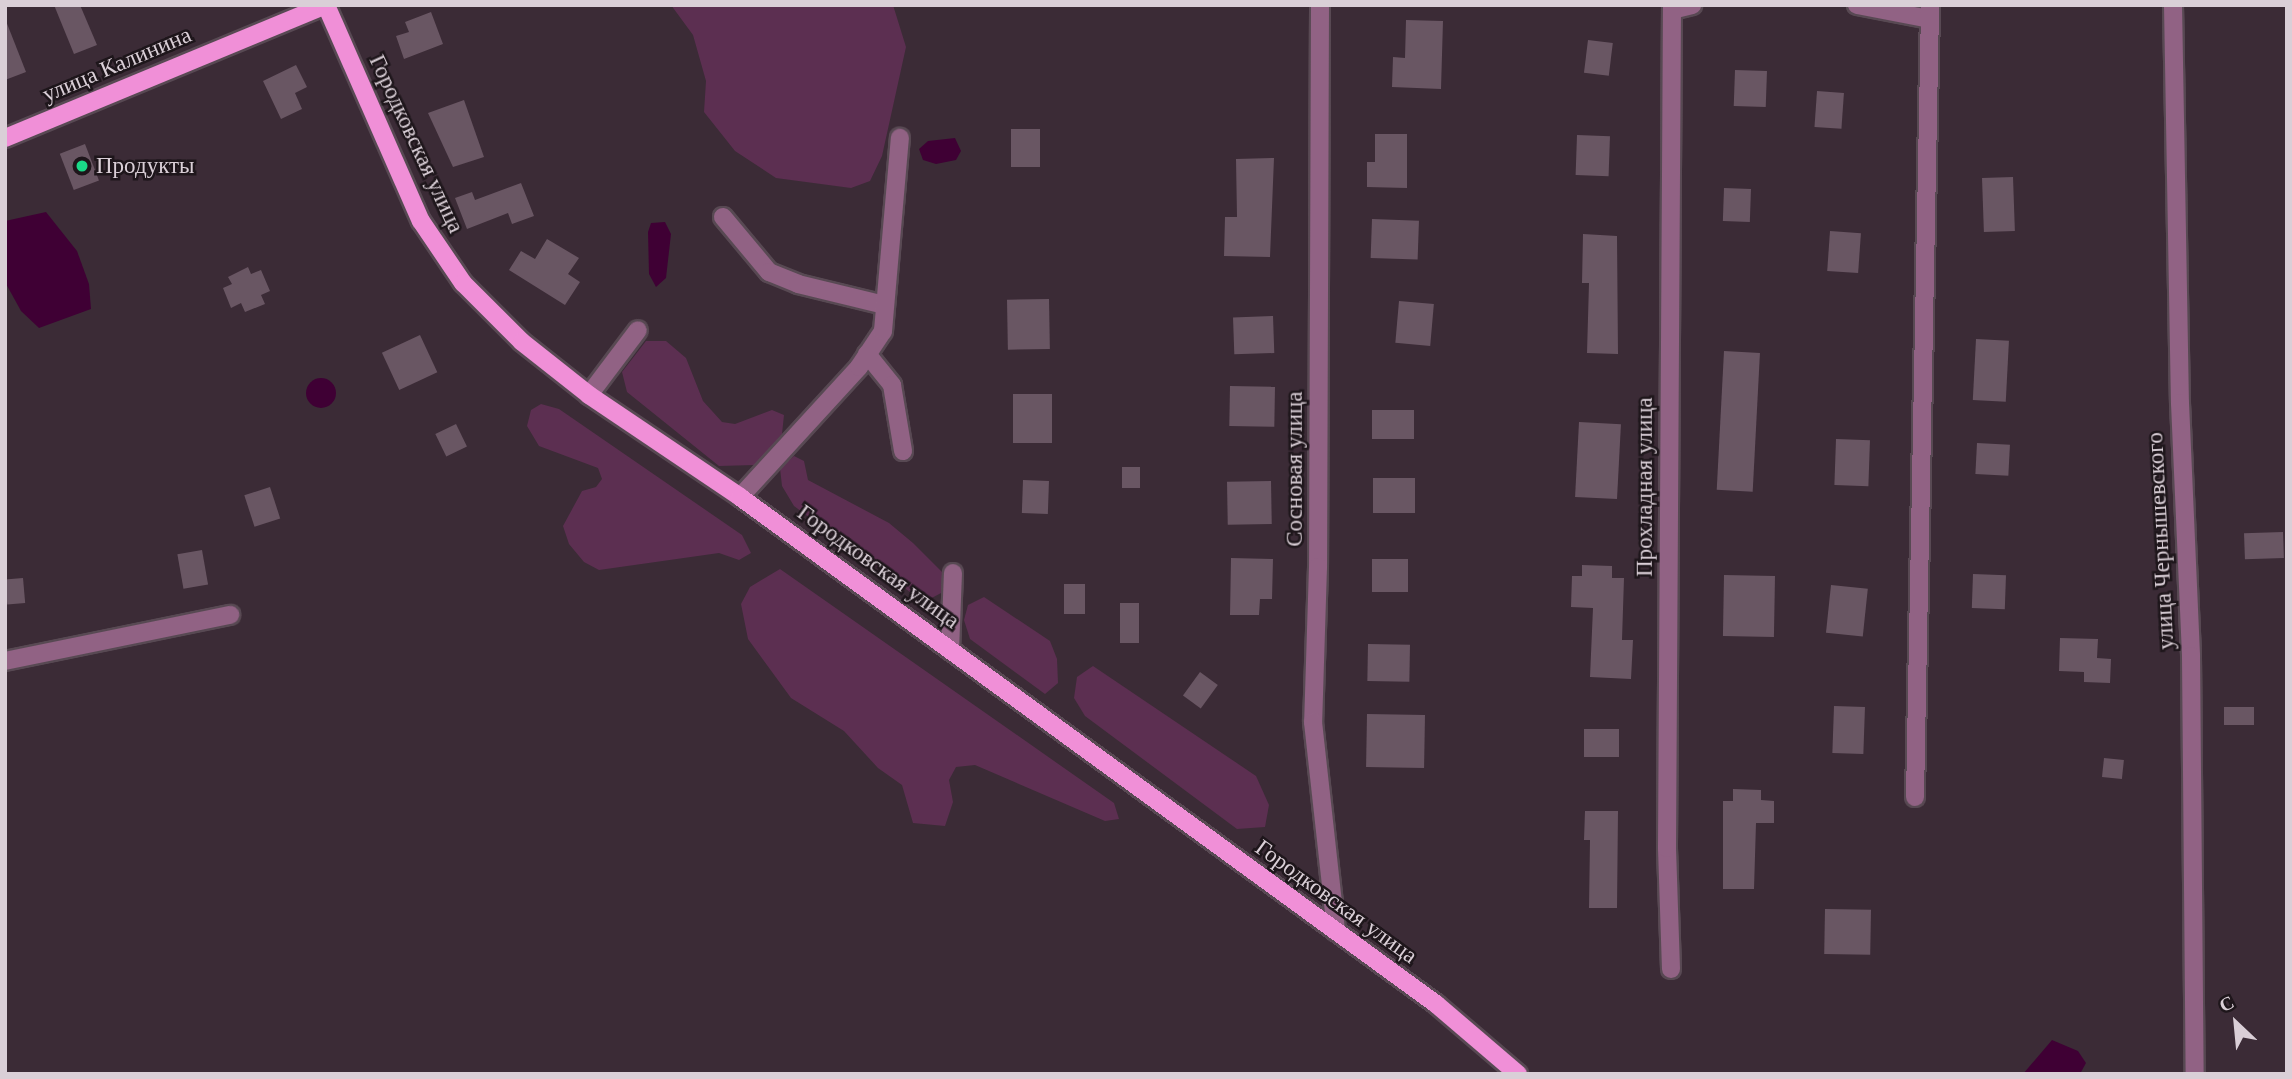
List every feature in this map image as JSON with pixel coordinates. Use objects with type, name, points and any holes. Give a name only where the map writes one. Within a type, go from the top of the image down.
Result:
[{"type":"main road","name":"улица Калинина","points":[[5,138],[326,5]]},
{"type":"main road","name":"Городковская улица","points":[[326,5],[417,211],[444,258],[513,333],[589,395],[740,497],[1436,1004],[1518,1074]]},
{"type":"street","name":"Сосновая улица","points":[[1320,5],[1319,553],[1313,722],[1336,932]]},
{"type":"street","points":[[1672,8],[1692,5]]},
{"type":"street","points":[[1857,5],[1930,12],[1915,797]]},
{"type":"street","name":"улица Чернышевского","points":[[2173,5],[2180,403],[2191,656],[2195,1074]]},
{"type":"street","name":"Прохладная улица","points":[[1671,969],[1667,835],[1672,8]]},
{"type":"street","points":[[740,497],[867,354],[883,331],[900,138]]},
{"type":"street","points":[[723,217],[769,272],[798,284],[884,306]]},
{"type":"street","points":[[589,395],[638,330]]},
{"type":"street","points":[[867,354],[892,385],[902,451]]},
{"type":"street","points":[[950,650],[953,573]]},
{"type":"street","points":[[5,661],[230,615]]},
{"type":"shaded area","points":[[671,5],[893,5],[906,47],[882,156],[870,181],[851,188],[776,178],[735,151],[704,112],[706,81],[693,35]]},
{"type":"shaded area","points":[[955,138],[961,151],[956,160],[936,164],[923,160],[919,149],[928,141]]},
{"type":"shaded area","points":[[46,212],[77,251],[89,284],[91,309],[39,328],[21,311],[5,282],[5,221]]},
{"type":"shaded area","points":[[665,222],[671,234],[666,278],[656,287],[649,274],[648,232],[651,223]]},
{"type":"shaded area","points":[[646,341],[666,341],[686,358],[703,401],[722,422],[735,424],[772,410],[784,415],[782,434],[755,465],[719,466],[627,392],[622,372]]},
{"type":"shaded area","points":[[321,378],[327,379],[335,387],[335,399],[327,407],[321,408],[315,407],[307,399],[306,393],[307,387],[315,379]]},
{"type":"shaded area","points":[[541,404],[559,409],[742,535],[751,553],[739,560],[719,553],[599,570],[584,562],[569,544],[563,526],[582,491],[596,487],[602,479],[598,468],[539,446],[527,426],[531,410]]},
{"type":"shaded area","points":[[794,456],[804,461],[808,480],[889,523],[913,543],[945,575],[943,592],[926,601],[910,592],[794,506],[782,486],[780,468]]},
{"type":"shaded area","points":[[780,569],[1114,803],[1119,819],[1105,821],[975,765],[956,767],[949,780],[953,802],[945,826],[913,823],[902,785],[878,768],[844,731],[791,698],[748,639],[741,604],[750,587]]},
{"type":"shaded area","points":[[984,597],[1050,641],[1057,659],[1058,683],[1045,694],[970,639],[964,620],[968,605]]},
{"type":"shaded area","points":[[1093,666],[1256,776],[1269,805],[1265,827],[1237,829],[1085,716],[1074,698],[1077,677]]},
{"type":"shaded area","points":[[2052,1040],[2078,1051],[2086,1063],[2080,1074],[2023,1074]]},
{"type":"building","points":[[54,5],[80,5],[97,45],[74,54]]},
{"type":"building","points":[[431,12],[443,44],[404,59],[396,36],[409,32],[405,22]]},
{"type":"building","points":[[1406,20],[1443,21],[1441,89],[1392,87],[1393,57],[1405,58]]},
{"type":"building","points":[[5,22],[26,72],[5,80]]},
{"type":"building","points":[[1588,40],[1613,43],[1609,76],[1584,73]]},
{"type":"building","points":[[296,65],[307,87],[295,93],[302,109],[281,119],[263,81]]},
{"type":"building","points":[[1735,70],[1767,71],[1766,107],[1734,106]]},
{"type":"building","points":[[1817,91],[1844,93],[1841,129],[1814,127]]},
{"type":"building","points":[[464,100],[484,157],[453,167],[428,113]]},
{"type":"building","points":[[1011,129],[1040,129],[1040,167],[1011,167]]},
{"type":"building","points":[[1375,134],[1407,134],[1407,188],[1367,187],[1367,162],[1375,162]]},
{"type":"building","points":[[1577,135],[1610,136],[1609,176],[1576,175]]},
{"type":"building","points":[[85,144],[99,180],[74,190],[60,154]]},
{"type":"building","points":[[1274,158],[1270,257],[1224,256],[1225,217],[1237,217],[1236,159]]},
{"type":"building","points":[[2013,177],[2015,231],[1984,232],[1982,178]]},
{"type":"building","points":[[521,183],[534,216],[512,224],[508,213],[467,229],[455,198],[472,192],[475,200]]},
{"type":"building","points":[[1724,188],[1751,189],[1750,222],[1723,221]]},
{"type":"building","points":[[1372,219],[1419,221],[1418,260],[1371,258]]},
{"type":"building","points":[[1830,231],[1861,233],[1858,273],[1827,271]]},
{"type":"building","points":[[1583,234],[1617,236],[1618,354],[1587,353],[1589,283],[1582,283]]},
{"type":"building","points":[[547,239],[579,258],[568,274],[580,282],[565,305],[509,270],[521,251],[535,259]]},
{"type":"building","points":[[248,267],[251,274],[261,270],[270,291],[261,295],[265,304],[245,312],[241,303],[231,308],[223,288],[232,284],[228,277]]},
{"type":"building","points":[[1049,299],[1050,349],[1008,350],[1007,300]]},
{"type":"building","points":[[1399,301],[1434,304],[1430,346],[1395,343]]},
{"type":"building","points":[[1273,316],[1274,353],[1234,354],[1233,317]]},
{"type":"building","points":[[420,335],[437,372],[399,390],[382,353]]},
{"type":"building","points":[[1976,339],[2009,341],[2006,402],[1973,400]]},
{"type":"building","points":[[1724,351],[1760,353],[1753,492],[1717,490]]},
{"type":"building","points":[[1230,386],[1275,387],[1274,427],[1229,426]]},
{"type":"building","points":[[1013,394],[1052,394],[1052,443],[1013,443]]},
{"type":"building","points":[[1372,410],[1414,410],[1414,439],[1372,439]]},
{"type":"building","points":[[1579,422],[1621,424],[1617,499],[1575,497]]},
{"type":"building","points":[[456,424],[467,446],[446,457],[435,434]]},
{"type":"building","points":[[1836,439],[1870,440],[1868,486],[1834,485]]},
{"type":"building","points":[[1977,443],[2010,445],[2008,476],[1975,474]]},
{"type":"building","points":[[1122,467],[1140,467],[1140,488],[1122,488]]},
{"type":"building","points":[[1373,478],[1415,478],[1415,513],[1373,513]]},
{"type":"building","points":[[1023,480],[1049,481],[1048,514],[1022,513]]},
{"type":"building","points":[[1271,481],[1272,524],[1228,525],[1227,482]]},
{"type":"building","points":[[270,487],[280,518],[255,527],[244,495]]},
{"type":"building","points":[[2283,532],[2284,558],[2245,559],[2244,533]]},
{"type":"building","points":[[202,550],[208,584],[183,589],[177,554]]},
{"type":"building","points":[[1231,558],[1273,559],[1272,599],[1260,599],[1259,615],[1230,615]]},
{"type":"building","points":[[1372,559],[1408,559],[1408,592],[1372,592]]},
{"type":"building","points":[[1582,565],[1612,566],[1612,578],[1624,578],[1622,640],[1633,640],[1631,679],[1590,677],[1593,608],[1571,607],[1572,576],[1582,576]]},
{"type":"building","points":[[1973,574],[2006,575],[2005,609],[1972,608]]},
{"type":"building","points":[[1724,575],[1775,576],[1774,637],[1723,636]]},
{"type":"building","points":[[23,578],[25,603],[7,604],[5,580]]},
{"type":"building","points":[[1064,584],[1085,584],[1085,614],[1064,614]]},
{"type":"building","points":[[1831,585],[1868,589],[1863,637],[1826,633]]},
{"type":"building","points":[[1120,603],[1139,603],[1139,643],[1120,643]]},
{"type":"building","points":[[2060,638],[2098,639],[2097,658],[2111,659],[2110,683],[2084,682],[2084,672],[2059,671]]},
{"type":"building","points":[[1368,644],[1410,645],[1409,682],[1367,681]]},
{"type":"building","points":[[1200,672],[1218,685],[1201,708],[1183,695]]},
{"type":"building","points":[[1834,706],[1865,707],[1863,754],[1832,753]]},
{"type":"building","points":[[2224,707],[2254,707],[2254,725],[2224,725]]},
{"type":"building","points":[[1367,714],[1425,715],[1424,768],[1366,767]]},
{"type":"building","points":[[1584,729],[1619,729],[1619,757],[1584,757]]},
{"type":"building","points":[[2104,758],[2124,760],[2122,779],[2102,777]]},
{"type":"building","points":[[1733,789],[1761,790],[1761,800],[1774,801],[1774,823],[1756,823],[1754,889],[1723,889],[1723,801],[1733,801]]},
{"type":"building","points":[[1585,811],[1618,811],[1617,908],[1589,908],[1590,840],[1584,840]]},
{"type":"building","points":[[1825,909],[1871,910],[1870,955],[1824,954]]},
{"type":"place","name":"Продукты","points":[[82,166]]}]
